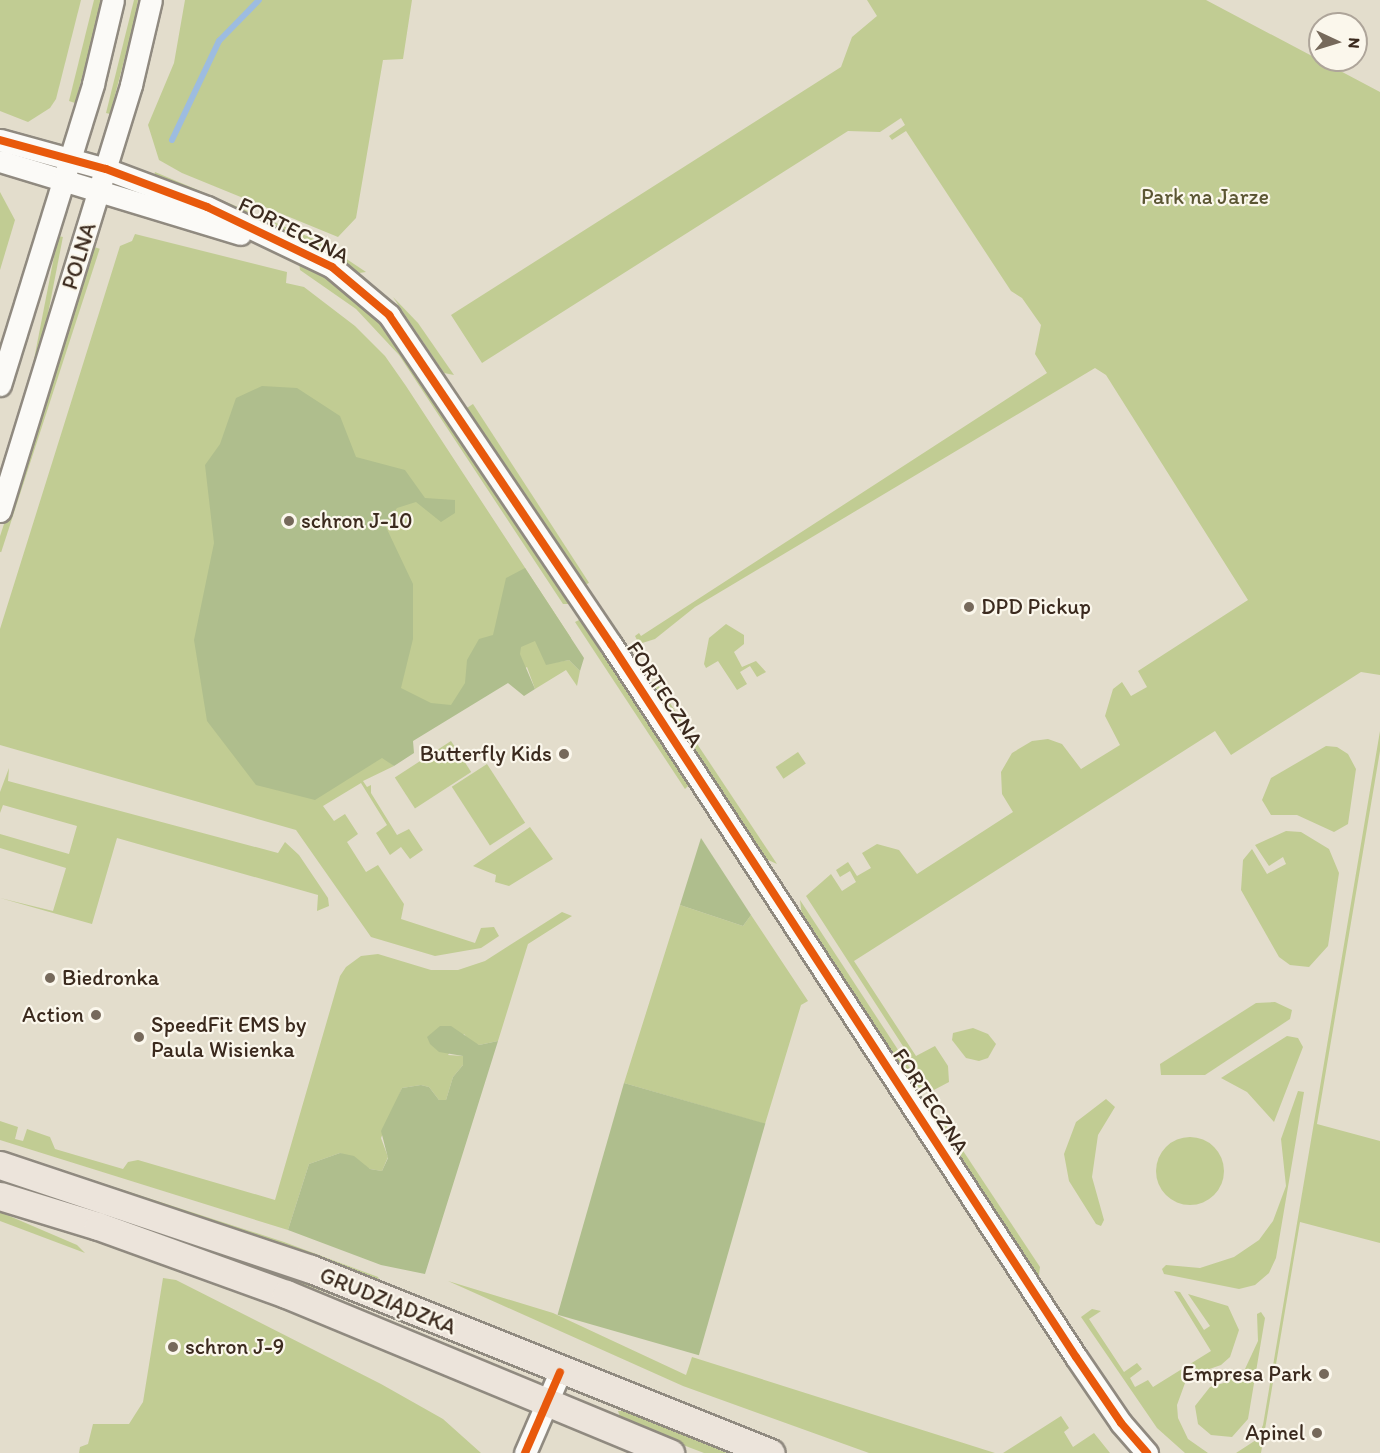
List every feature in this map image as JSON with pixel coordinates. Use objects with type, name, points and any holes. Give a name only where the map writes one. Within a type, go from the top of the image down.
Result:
[{"type":"main road","name":"GRUDZIĄDZKA","points":[[0,1165],[310,1269],[560,1372],[771,1453]]},
{"type":"main road","name":"GRUDZIĄDZKA","points":[[0,1196],[98,1226],[286,1294],[670,1453]]},
{"type":"street","name":"POLNA","points":[[0,386],[70,158],[112,0]]},
{"type":"street","name":"POLNA","points":[[0,511],[132,85],[151,0]]},
{"type":"street","name":"FORTECZNA","points":[[0,140],[106,169],[182,196],[290,245],[350,279],[389,315],[409,340],[1076,1357],[1121,1423],[1147,1453]]},
{"type":"street","name":"FORTECZNA","points":[[0,160],[99,193],[290,245]]},
{"type":"street","points":[[525,1453],[560,1372]]},
{"type":"green space","points":[[0,0],[81,0],[56,99],[50,108],[28,122],[0,111]]},
{"type":"green space","points":[[94,0],[101,0],[75,103],[69,101]]},
{"type":"green space","points":[[134,0],[138,0],[135,19],[110,114],[106,113]]},
{"type":"green space","points":[[185,0],[412,0],[403,59],[383,60],[356,218],[338,237],[182,173],[159,160],[148,125],[174,63]]},
{"type":"green space","name":"Park na Jarze","points":[[867,0],[1206,0],[1308,54],[1308,72],[1342,72],[1380,92],[1380,675],[1361,672],[1231,755],[1215,731],[854,961],[916,1056],[935,1046],[948,1066],[949,1082],[932,1091],[806,896],[831,874],[842,891],[856,882],[850,871],[840,877],[836,870],[848,862],[857,876],[871,868],[862,853],[877,844],[899,850],[917,874],[1013,812],[1002,794],[1001,772],[1012,753],[1032,741],[1048,739],[1062,744],[1081,769],[1120,745],[1105,716],[1113,689],[1122,682],[1131,696],[1147,687],[1138,671],[1248,600],[1106,375],[1095,368],[695,607],[655,639],[639,644],[635,636],[639,633],[641,636],[1047,373],[1035,354],[1041,325],[1022,298],[1011,291],[906,131],[892,140],[889,136],[905,125],[901,118],[880,132],[848,131],[482,363],[451,315],[841,67],[852,37],[877,16]]},
{"type":"green space","points":[[155,172],[321,242],[366,272],[359,273],[303,240],[154,176]]},
{"type":"green space","points":[[0,192],[15,220],[0,270]]},
{"type":"green space","points":[[135,234],[287,272],[286,283],[304,287],[355,326],[385,356],[406,386],[571,638],[546,664],[569,660],[580,671],[577,686],[566,670],[535,689],[527,667],[383,757],[394,766],[363,781],[367,787],[371,785],[371,793],[397,835],[409,829],[423,850],[410,859],[401,847],[390,855],[376,833],[387,825],[361,783],[323,806],[334,821],[345,814],[358,834],[347,842],[366,872],[378,865],[404,904],[401,919],[475,943],[481,928],[494,927],[499,936],[481,948],[435,956],[371,937],[296,830],[0,745],[0,629],[120,246],[132,241]]},
{"type":"green space","points":[[58,236],[63,237],[25,431],[20,430]]},
{"type":"green space","points":[[94,247],[100,249],[1,552],[0,536]]},
{"type":"green space","points":[[299,262],[333,281],[392,335],[572,604],[563,604],[399,355],[356,309],[300,270]]},
{"type":"green space","points":[[393,297],[418,323],[454,375],[444,373]]},
{"type":"green space","points":[[262,386],[297,388],[340,416],[356,457],[405,470],[425,498],[455,500],[455,513],[441,522],[416,502],[397,508],[385,525],[413,584],[413,639],[401,688],[431,703],[451,705],[465,683],[467,660],[479,639],[493,635],[506,578],[525,568],[584,658],[580,671],[569,660],[546,665],[535,641],[521,647],[520,654],[535,689],[524,696],[508,683],[413,741],[414,753],[394,766],[382,758],[315,800],[256,785],[207,721],[194,640],[214,543],[205,465],[220,444],[236,398]]},
{"type":"green space","points":[[473,404],[589,583],[575,592],[459,413]]},
{"type":"green space","points":[[581,619],[689,785],[685,789],[575,622]]},
{"type":"green space","points":[[726,624],[744,635],[744,644],[734,652],[742,667],[756,661],[766,672],[757,677],[750,666],[740,672],[747,684],[737,690],[718,661],[706,668],[704,664],[709,638]]},
{"type":"green space","points":[[654,679],[777,864],[759,856],[657,698]]},
{"type":"green space","points":[[1380,731],[1380,751],[1317,1124],[1380,1141],[1380,1243],[1300,1222],[1261,1453],[1236,1453],[1256,1440],[1263,1425]]},
{"type":"green space","points":[[451,741],[471,772],[415,809],[395,777]]},
{"type":"green space","points":[[1326,746],[1337,747],[1348,754],[1356,769],[1348,824],[1334,832],[1297,815],[1271,815],[1262,800],[1271,778]]},
{"type":"green space","points":[[798,752],[806,764],[783,779],[776,767]]},
{"type":"green space","points":[[487,764],[525,823],[490,846],[452,787]]},
{"type":"green space","points":[[9,768],[8,781],[278,853],[285,842],[299,855],[328,898],[329,906],[317,911],[318,895],[117,838],[92,924],[0,898],[53,911],[66,868],[0,848],[0,834],[69,854],[77,826],[3,805],[0,813],[0,792]]},
{"type":"green space","points":[[530,827],[553,859],[509,886],[495,882],[496,875],[473,866]]},
{"type":"green space","points":[[1286,831],[1301,832],[1329,849],[1339,873],[1328,946],[1309,967],[1290,965],[1279,957],[1241,890],[1243,860],[1252,849],[1267,874],[1286,864],[1283,857],[1269,866],[1255,845]]},
{"type":"green space","points":[[701,838],[751,915],[743,926],[680,905]]},
{"type":"green space","points":[[800,900],[925,1091],[909,1082],[802,917]]},
{"type":"green space","points":[[680,905],[743,926],[751,915],[808,1001],[801,1005],[765,1124],[624,1083]]},
{"type":"green space","points":[[562,912],[572,916],[528,944],[498,1041],[479,1045],[470,1042],[464,1034],[448,1055],[463,1056],[463,1065],[453,1077],[446,1100],[439,1100],[429,1087],[421,1085],[402,1088],[381,1138],[388,1157],[382,1171],[370,1169],[340,1153],[309,1164],[288,1230],[0,1140],[0,1121],[18,1127],[15,1139],[23,1141],[27,1129],[50,1137],[55,1149],[123,1169],[128,1162],[138,1160],[275,1200],[340,976],[346,967],[361,956],[378,954],[431,970],[458,970],[485,961]]},
{"type":"green space","points":[[1275,1002],[1292,1010],[1290,1019],[1205,1075],[1161,1075],[1160,1064],[1256,1003]]},
{"type":"green space","points":[[440,1026],[451,1026],[479,1045],[498,1041],[425,1274],[381,1265],[288,1230],[309,1164],[340,1153],[354,1156],[370,1169],[382,1171],[388,1158],[381,1131],[402,1088],[421,1085],[429,1087],[439,1100],[446,1100],[453,1077],[463,1065],[463,1056],[439,1052],[430,1044],[427,1037]]},
{"type":"green space","points":[[973,1028],[988,1034],[996,1044],[988,1058],[979,1061],[966,1058],[952,1040],[953,1033]]},
{"type":"green space","points":[[1287,1036],[1298,1038],[1303,1047],[1274,1122],[1247,1092],[1221,1078]]},
{"type":"green space","points":[[624,1083],[765,1124],[699,1355],[558,1315]]},
{"type":"green space","points":[[1298,1091],[1304,1092],[1276,1258],[1269,1273],[1255,1285],[1239,1289],[1164,1274],[1162,1269],[1166,1265],[1200,1268],[1234,1257],[1259,1240],[1273,1221],[1286,1186],[1281,1139]]},
{"type":"green space","points":[[1106,1099],[1115,1107],[1098,1135],[1092,1177],[1104,1220],[1101,1226],[1096,1224],[1069,1181],[1064,1154],[1076,1122]]},
{"type":"green space","points":[[942,1119],[1040,1267],[1039,1275],[1036,1276],[945,1138]]},
{"type":"green space","points":[[1183,1137],[1197,1137],[1209,1142],[1219,1152],[1224,1171],[1219,1190],[1209,1200],[1197,1205],[1183,1205],[1171,1200],[1161,1190],[1156,1178],[1156,1164],[1161,1152],[1171,1142]]},
{"type":"green space","points":[[0,1150],[284,1242],[378,1277],[382,1287],[0,1155]]},
{"type":"green space","points":[[0,1177],[267,1265],[355,1303],[178,1239],[0,1185]]},
{"type":"green space","points":[[0,1212],[77,1245],[85,1253],[0,1221]]},
{"type":"green space","points":[[163,1278],[176,1280],[381,1384],[443,1419],[481,1453],[79,1453],[80,1447],[88,1444],[93,1424],[129,1424],[143,1402]]},
{"type":"green space","points":[[448,1281],[553,1313],[686,1375],[692,1357],[995,1453],[869,1453],[683,1386]]},
{"type":"green space","points":[[1174,1291],[1180,1292],[1204,1330],[1210,1326],[1188,1294],[1228,1306],[1239,1330],[1230,1357],[1221,1365],[1192,1375],[1185,1383],[1177,1405],[1178,1418],[1188,1439],[1208,1453],[1185,1453],[1157,1428],[1081,1317],[1092,1309],[1101,1311],[1089,1319],[1124,1372],[1137,1363],[1142,1369],[1130,1378],[1135,1387],[1148,1380],[1153,1387],[1211,1351]]},
{"type":"green space","points":[[1261,1312],[1265,1318],[1248,1419],[1232,1437],[1211,1435],[1198,1424],[1195,1406],[1210,1387],[1227,1382],[1245,1369],[1258,1341],[1257,1314]]},
{"type":"green space","points":[[618,1411],[625,1411],[727,1453],[704,1453],[649,1432],[621,1420]]},
{"type":"green space","points":[[1061,1416],[1069,1428],[1064,1432],[1073,1447],[1094,1433],[1110,1453],[1003,1453]]},
{"type":"waterway","points":[[172,140],[219,41],[259,0]]},
{"type":"cycle path","points":[[0,140],[106,169],[207,207],[332,267],[389,315],[611,644],[1076,1357],[1121,1423],[1147,1453]]},
{"type":"cycle path","points":[[525,1453],[560,1372]]},
{"type":"place","name":"schron J-10","points":[[289,521]]},
{"type":"place","name":"DPD Pickup","points":[[969,607]]},
{"type":"place","name":"Butterfly Kids","points":[[564,754]]},
{"type":"place","name":"Biedronka","points":[[50,978]]},
{"type":"place","name":"Action","points":[[96,1015]]},
{"type":"place","name":"SpeedFit EMS by Paula Wisienka","points":[[139,1037]]},
{"type":"place","name":"schron J-9","points":[[173,1347]]},
{"type":"place","name":"Empresa Park","points":[[1324,1374]]},
{"type":"place","name":"Apinel","points":[[1317,1433]]}]
